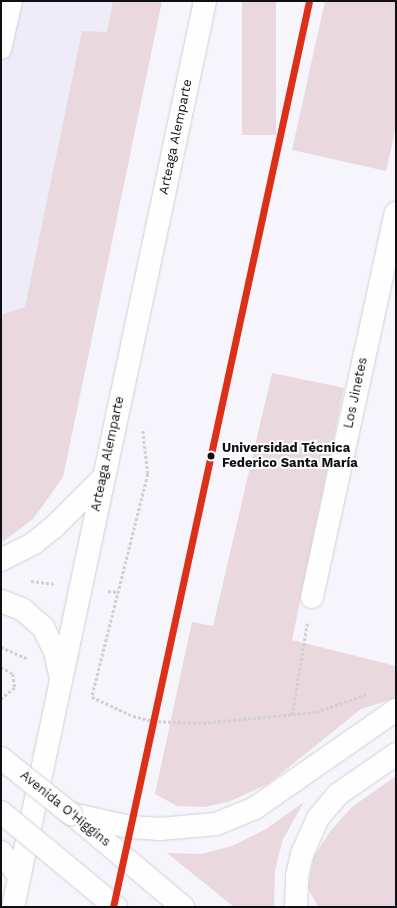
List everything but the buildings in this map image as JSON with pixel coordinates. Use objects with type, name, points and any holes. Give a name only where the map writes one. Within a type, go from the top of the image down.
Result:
[{"type":"main road","name":"Arteaga Alemparte","points":[[13,907],[205,1]]},
{"type":"main road","name":"Los Jinetes","points":[[312,597],[396,213]]},
{"type":"main road","points":[[3,560],[34,543],[54,527],[103,478]]},
{"type":"main road","points":[[1,601],[22,609],[43,627],[55,652],[61,679]]},
{"type":"main road","points":[[71,814],[130,827],[160,829],[216,824],[255,808],[396,710]]},
{"type":"main road","points":[[296,903],[302,854],[318,818],[342,792],[396,754]]},
{"type":"main road","name":"Avenida O'Higgins","points":[[1,758],[183,907]]},
{"type":"main road","points":[[1,812],[116,907]]},
{"type":"main road","points":[[1,852],[19,876]]},
{"type":"lane","points":[[1,49],[12,1]]},
{"type":"path","points":[[141,423],[148,474],[92,697],[133,716],[153,721],[202,723],[316,712],[374,692]]},
{"type":"path","points":[[3,560],[16,579],[80,588]]},
{"type":"path","points":[[292,715],[312,597]]},
{"type":"path","points":[[1,647],[20,657]]},
{"type":"path","points":[[1,667],[14,674],[14,688],[1,699]]},
{"type":"shaded area","points":[[1,1],[162,1],[63,477],[33,519],[1,543]]},
{"type":"shaded area","points":[[113,1],[162,1],[63,477],[33,519],[1,543],[1,315],[25,307],[82,31],[107,32]]},
{"type":"shaded area","points":[[242,1],[276,1],[276,135],[242,135]]},
{"type":"shaded area","points":[[325,1],[396,1],[396,127],[386,171],[292,150]]},
{"type":"shaded area","points":[[272,373],[344,388],[292,640],[396,666],[396,698],[361,709],[268,784],[228,802],[204,807],[177,806],[155,794],[192,622],[213,626]]},
{"type":"shaded area","points":[[396,776],[396,907],[318,907],[308,888],[314,856],[331,830],[352,807]]},
{"type":"shaded area","points":[[304,802],[283,839],[275,870],[274,907],[234,907],[167,853],[202,854],[232,846],[266,829]]},
{"type":"transit line","points":[[113,907],[309,1]]},
{"type":"place","name":"Universidad Técnica Federico Santa María","points":[[211,456]]}]
